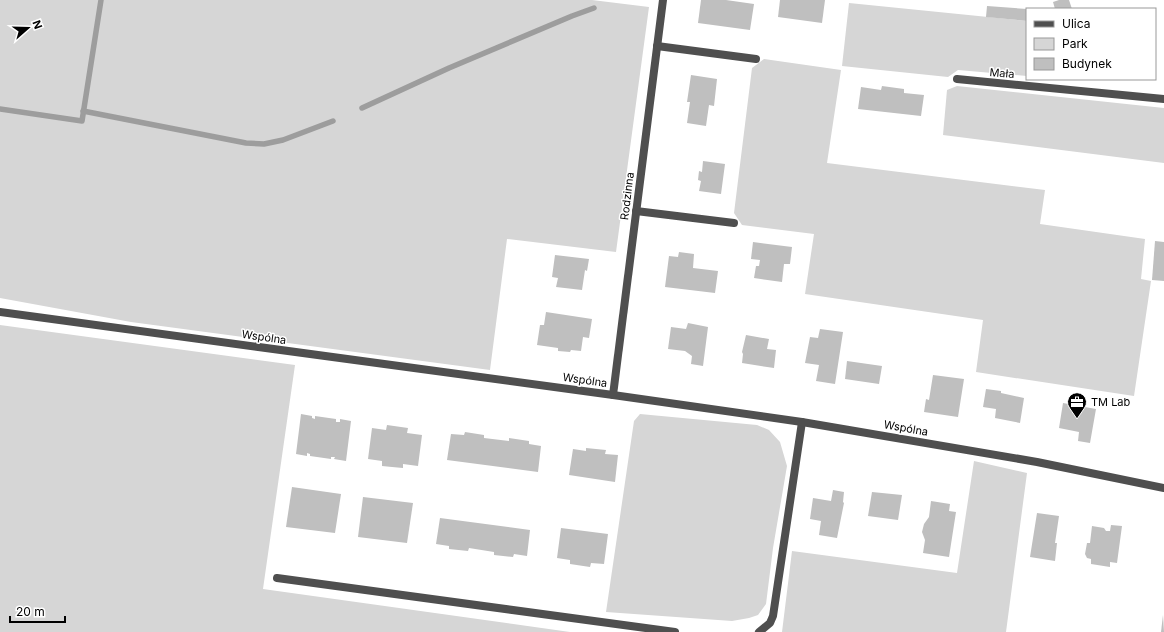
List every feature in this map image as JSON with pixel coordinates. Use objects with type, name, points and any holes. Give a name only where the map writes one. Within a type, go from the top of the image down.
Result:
[{"type":"street","name":"Rodzinna","points":[[613,394],[663,0]]},
{"type":"street","points":[[657,46],[756,59]]},
{"type":"street","name":"Mała","points":[[957,80],[1164,99]]},
{"type":"street","points":[[636,211],[734,223]]},
{"type":"street","name":"Wspólna","points":[[0,312],[613,394],[802,422],[1037,462],[1164,488]]},
{"type":"street","points":[[759,632],[770,623],[773,616],[802,422]]},
{"type":"street","points":[[277,578],[675,632]]},
{"type":"green space","points":[[0,0],[592,0],[649,7],[616,252],[507,239],[490,370],[131,322],[0,298]]},
{"type":"green space","points":[[849,3],[1026,21],[1026,76],[958,70],[948,77],[842,66]]},
{"type":"green space","points":[[764,59],[841,70],[827,163],[1045,190],[1040,224],[1145,239],[1141,279],[1151,281],[1134,396],[976,372],[983,320],[805,294],[814,234],[742,225],[734,213],[752,68]]},
{"type":"green space","points":[[957,86],[1164,108],[1164,163],[943,135],[947,90]]},
{"type":"green space","points":[[0,325],[295,365],[263,589],[570,632],[0,632]]},
{"type":"green space","points":[[640,414],[757,425],[769,430],[780,442],[787,466],[773,548],[766,604],[758,615],[732,621],[606,612],[634,421]]},
{"type":"green space","points":[[974,461],[1027,473],[1006,632],[782,632],[792,551],[957,573]]},
{"type":"building","points":[[701,0],[726,0],[754,4],[750,30],[698,23]]},
{"type":"building","points":[[780,0],[825,0],[822,23],[778,17]]},
{"type":"building","points":[[1059,0],[1069,0],[1072,8],[1055,8],[1053,2]]},
{"type":"building","points":[[987,6],[1026,9],[1026,21],[986,17]]},
{"type":"building","points":[[691,75],[717,79],[714,106],[709,105],[706,126],[687,123],[690,102],[687,102]]},
{"type":"building","points":[[882,86],[904,89],[904,93],[924,95],[921,116],[858,109],[861,87],[881,90]]},
{"type":"building","points":[[703,161],[725,164],[721,194],[699,191],[701,181],[698,180],[699,171],[702,172]]},
{"type":"building","points":[[1155,241],[1164,242],[1164,281],[1152,280]]},
{"type":"building","points":[[753,242],[792,247],[790,264],[784,264],[782,282],[754,278],[756,266],[759,266],[760,260],[751,259]]},
{"type":"building","points":[[679,252],[694,254],[693,268],[718,271],[715,293],[665,287],[669,256],[678,257]]},
{"type":"building","points":[[555,255],[589,259],[587,271],[585,270],[582,290],[556,287],[558,278],[552,277]]},
{"type":"building","points":[[546,312],[592,319],[589,338],[583,337],[581,351],[558,351],[558,348],[537,345],[540,325],[544,325]]},
{"type":"building","points":[[688,323],[708,327],[703,366],[691,364],[692,356],[685,351],[668,349],[671,327],[686,329]]},
{"type":"building","points":[[820,329],[843,332],[835,384],[816,381],[819,365],[805,363],[810,337],[818,338]]},
{"type":"building","points":[[746,335],[769,339],[767,349],[776,350],[774,368],[742,363],[742,352]]},
{"type":"building","points":[[847,361],[882,366],[879,384],[845,379]]},
{"type":"building","points":[[933,375],[964,379],[958,417],[924,412],[926,399],[929,400]]},
{"type":"building","points":[[986,389],[1001,391],[1001,393],[1024,398],[1020,423],[995,418],[996,409],[983,407]]},
{"type":"building","name":"TM Lab","points":[[1063,403],[1096,409],[1090,443],[1078,441],[1079,432],[1059,428]]},
{"type":"building","points":[[301,414],[312,416],[312,418],[315,419],[315,416],[336,419],[336,422],[340,422],[340,419],[351,421],[346,461],[334,459],[335,457],[331,457],[331,459],[310,456],[310,454],[307,453],[307,456],[296,454]]},
{"type":"building","points":[[387,425],[408,428],[407,433],[422,435],[418,466],[403,464],[403,468],[382,466],[382,461],[368,459],[372,428],[386,430]]},
{"type":"building","points":[[465,432],[484,435],[484,438],[509,441],[509,438],[529,441],[529,444],[541,446],[538,472],[447,460],[451,434],[464,435]]},
{"type":"building","points":[[586,448],[606,450],[605,454],[618,455],[615,482],[569,475],[573,449],[586,451]]},
{"type":"building","points":[[292,487],[341,494],[335,533],[286,527]]},
{"type":"building","points":[[833,490],[844,492],[844,503],[837,538],[819,535],[821,521],[810,519],[813,498],[831,501]]},
{"type":"building","points":[[872,492],[902,495],[898,520],[868,516]]},
{"type":"building","points":[[363,497],[413,503],[407,543],[358,537]]},
{"type":"building","points":[[931,501],[950,504],[949,511],[956,512],[949,557],[923,553],[925,540],[922,532],[924,524],[929,517]]},
{"type":"building","points":[[1037,513],[1059,516],[1055,543],[1057,543],[1055,561],[1030,557]]},
{"type":"building","points":[[440,518],[530,530],[527,556],[514,554],[513,557],[494,555],[494,552],[469,548],[468,551],[449,549],[449,546],[436,544]]},
{"type":"building","points":[[1111,525],[1122,526],[1117,563],[1110,562],[1110,567],[1091,564],[1091,559],[1087,558],[1085,554],[1087,543],[1090,543],[1092,526],[1104,528],[1106,531],[1110,531]]},
{"type":"building","points":[[561,528],[608,534],[604,564],[591,563],[590,567],[570,564],[570,560],[557,558]]},
{"type":"building","points":[[1163,615],[1164,632],[1161,632]]},
{"type":"waterway","points":[[0,109],[82,121],[101,0]]},
{"type":"waterway","points":[[362,108],[449,68],[594,8]]},
{"type":"waterway","points":[[83,111],[246,143],[264,144],[283,140],[333,121]]},
{"type":"place","name":"TM Lab","points":[[1077,419]]}]
